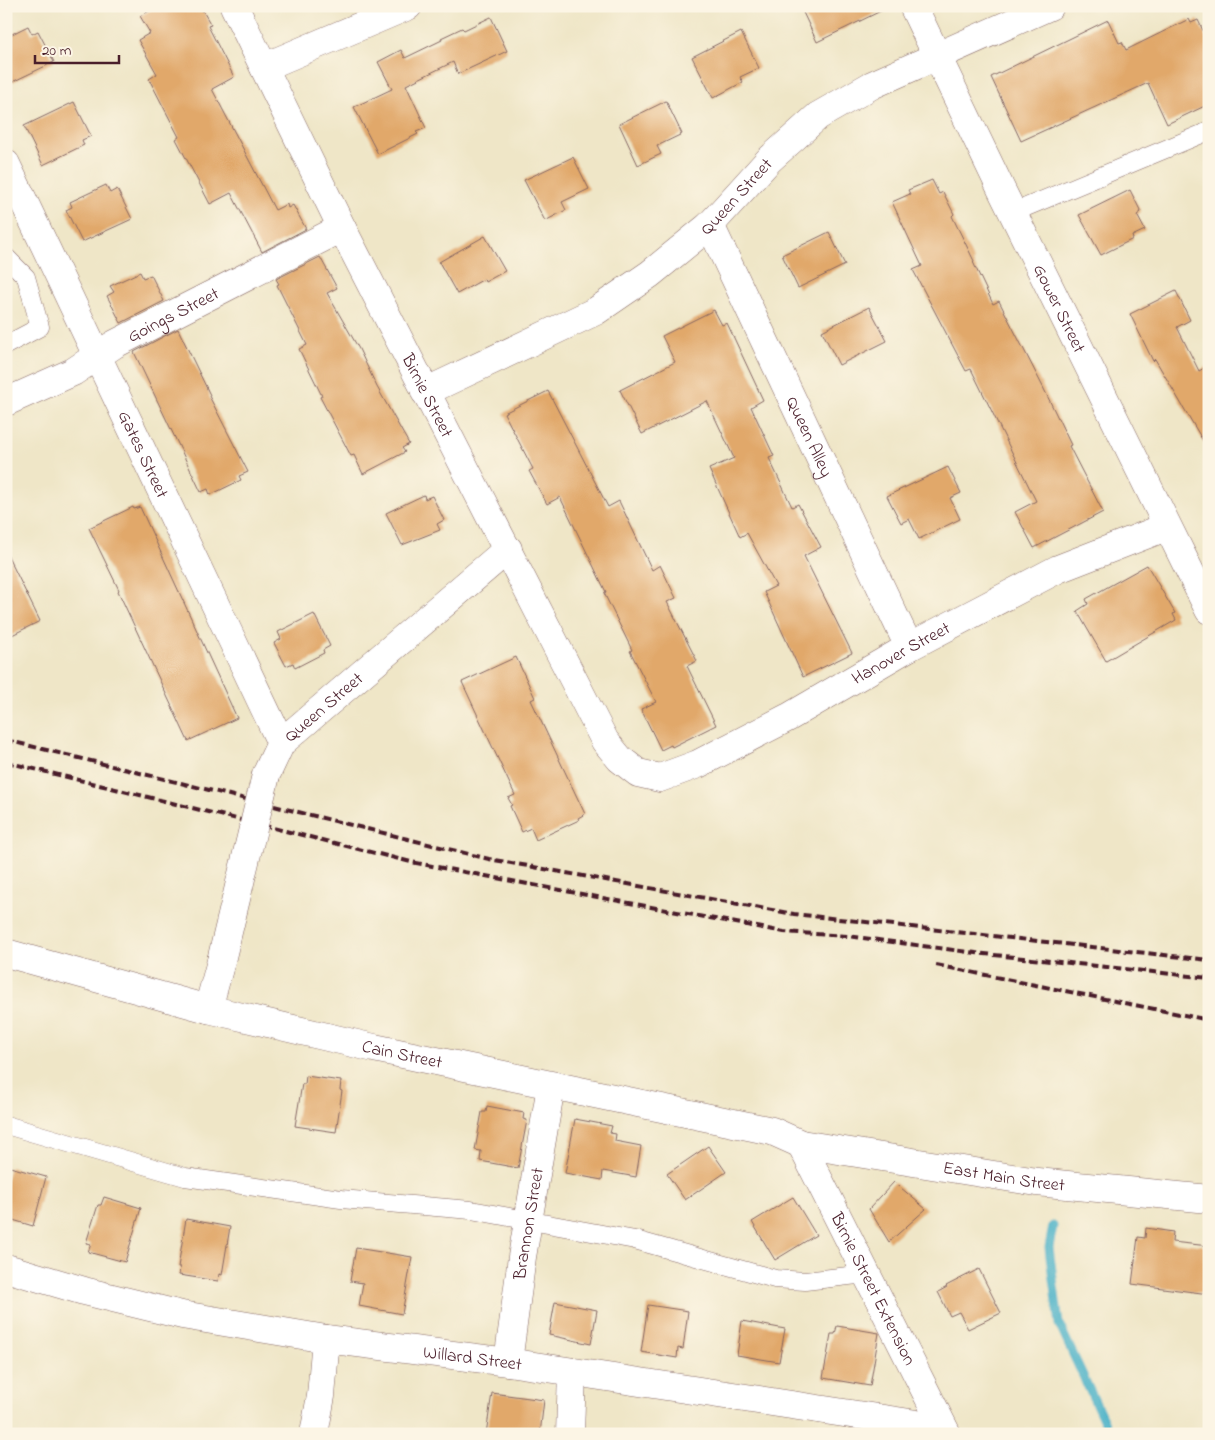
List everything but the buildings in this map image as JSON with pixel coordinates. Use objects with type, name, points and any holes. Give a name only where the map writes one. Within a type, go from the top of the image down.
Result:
[{"type":"street","name":"Birnie Street","points":[[234,6],[342,228],[605,741],[620,759],[638,774]]},
{"type":"street","points":[[264,67],[408,6]]},
{"type":"street","name":"Gower Street","points":[[913,6],[1012,213],[1166,527],[1209,610]]},
{"type":"street","name":"Queen Street","points":[[425,392],[596,311],[650,274],[710,225],[768,160],[818,116],[872,85],[1050,6]]},
{"type":"street","name":"Gates Street","points":[[6,164],[281,743]]},
{"type":"street","name":"Queen Alley","points":[[710,225],[909,647]]},
{"type":"street","name":"Goings Street","points":[[6,402],[73,372],[114,344],[342,228]]},
{"type":"street","name":"Hanover Street","points":[[638,774],[660,778],[698,764],[789,717],[909,647],[1058,569],[1166,527]]},
{"type":"street","name":"Queen Street","points":[[208,1009],[266,775],[281,743],[508,549]]},
{"type":"street","name":"Cain Street","points":[[6,953],[208,1009],[374,1048],[772,1131],[801,1144]]},
{"type":"street","name":"Brannon Street","points":[[508,1362],[528,1220],[551,1086]]},
{"type":"street","name":"East Main Street","points":[[801,1144],[1037,1182],[1209,1199]]},
{"type":"street","name":"Birnie Street Extension","points":[[801,1144],[945,1431]]},
{"type":"street","name":"Willard Street","points":[[6,1268],[84,1291],[182,1315],[326,1339],[508,1362],[945,1431]]},
{"type":"street","points":[[314,1434],[326,1339]]},
{"type":"street","points":[[570,1434],[572,1372]]},
{"type":"lane","points":[[1012,213],[1209,131]]},
{"type":"lane","points":[[6,256],[26,277],[40,327],[6,345]]},
{"type":"lane","points":[[6,1125],[185,1177],[341,1199],[471,1210],[635,1240],[775,1278],[805,1281],[866,1274]]},
{"type":"waterway","points":[[1053,1226],[1049,1247],[1059,1324],[1110,1434]]},
{"type":"railway","points":[[6,740],[489,859],[794,914],[1209,960]]},
{"type":"railway","points":[[6,762],[411,862],[784,932],[848,936],[976,953],[1209,978]]},
{"type":"railway","points":[[936,965],[1209,1020]]}]
